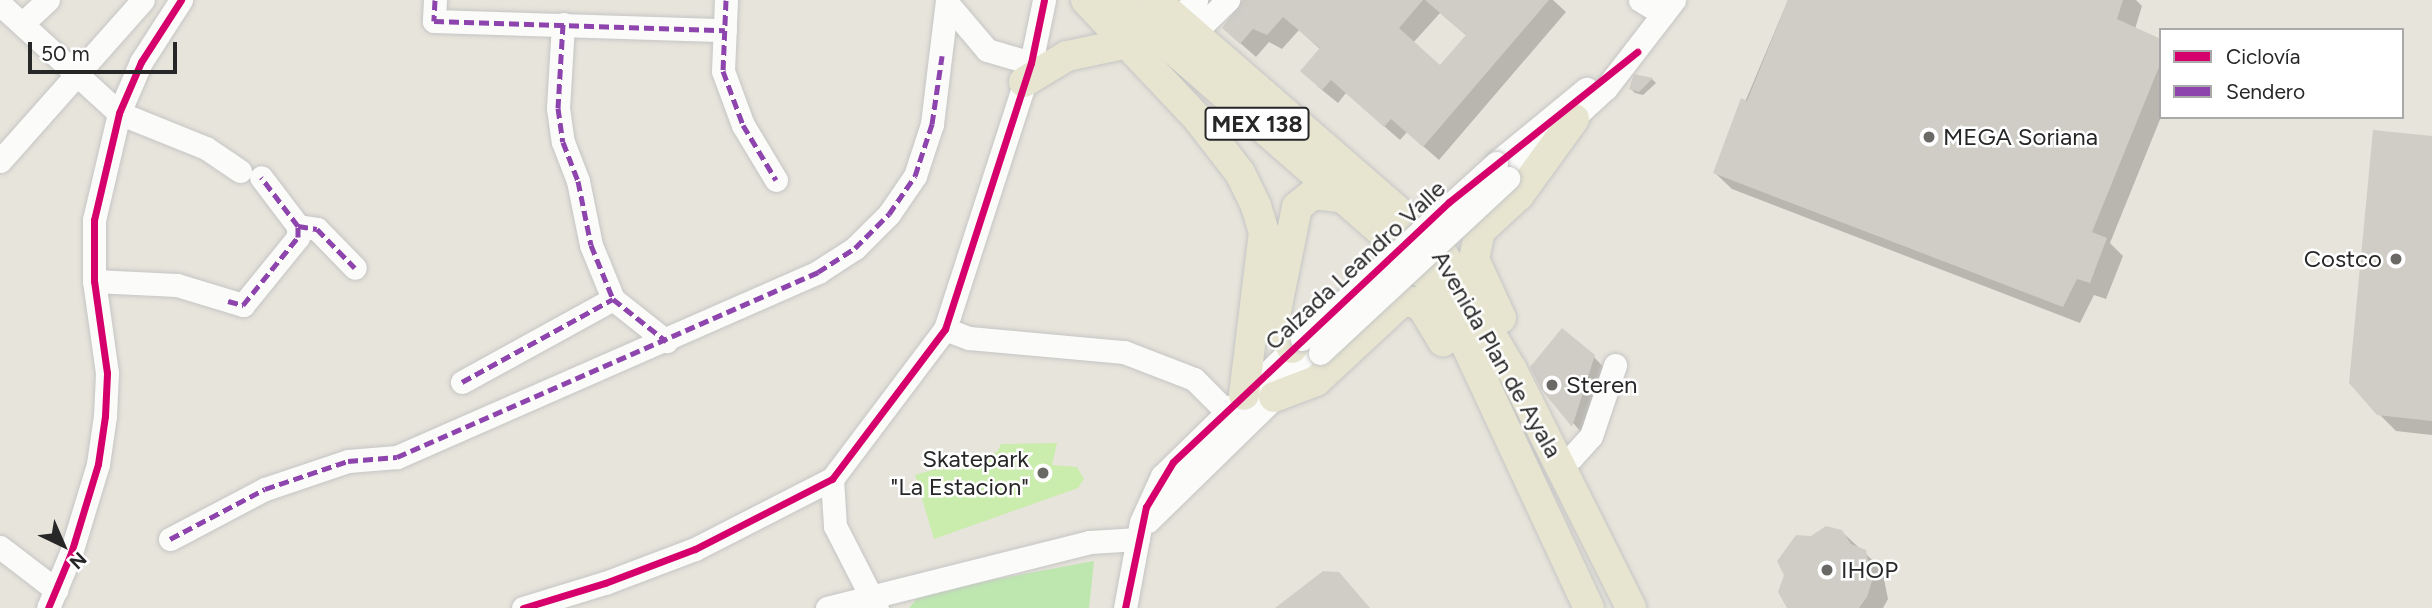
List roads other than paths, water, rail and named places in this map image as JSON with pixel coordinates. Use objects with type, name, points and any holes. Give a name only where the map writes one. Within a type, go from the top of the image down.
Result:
[{"type":"main road","points":[[1086,0],[1124,44],[1197,118],[1240,173],[1264,232],[1235,403]]},
{"type":"main road","name":"Avenida Plan de Ayala","points":[[1116,0],[1181,22],[1438,246],[1512,370],[1631,608]]},
{"type":"main road","points":[[1181,22],[1197,118]]},
{"type":"main road","name":"Avenida Plan de Ayala","points":[[1181,22],[1261,128],[1416,262],[1432,282],[1463,338],[1484,390],[1589,608]]},
{"type":"main road","points":[[1028,72],[1067,56],[1124,44]]},
{"type":"main road","points":[[1197,118],[1261,128]]},
{"type":"main road","points":[[1512,370],[1506,328],[1474,258],[1475,246],[1480,231],[1519,195],[1574,119]]},
{"type":"main road","points":[[1305,347],[1278,330],[1275,316],[1297,207],[1313,194],[1339,197]]},
{"type":"main road","points":[[1274,397],[1316,381],[1401,302],[1413,302],[1423,308],[1457,364],[1520,427],[1537,454],[1560,464]]},
{"type":"street","points":[[23,23],[48,0]]},
{"type":"street","points":[[0,161],[143,0]]},
{"type":"street","points":[[0,547],[52,599],[98,464],[106,416],[107,373],[94,281],[94,220],[119,113],[141,62],[181,0]]},
{"type":"street","points":[[435,0],[434,21],[725,30]]},
{"type":"street","points":[[726,0],[723,71],[743,125],[776,180]]},
{"type":"street","points":[[523,608],[605,583],[695,549],[832,479],[945,329],[1028,72],[1044,0]]},
{"type":"street","points":[[1181,22],[1228,0]]},
{"type":"street","points":[[1640,0],[1668,7]]},
{"type":"street","points":[[947,2],[988,50],[1028,72]]},
{"type":"street","points":[[170,539],[265,489],[348,461],[397,457],[818,272],[855,248],[890,214],[915,176],[932,124],[947,2]]},
{"type":"street","points":[[0,4],[119,113],[206,148],[250,174],[298,226],[317,229],[355,268]]},
{"type":"street","name":"Calzada Leandro Valle","points":[[1502,170],[1574,119],[1637,52],[1668,7]]},
{"type":"street","points":[[563,24],[558,108],[563,142],[578,181],[591,245],[613,299],[666,341]]},
{"type":"street","name":"Calzada Leandro Valle","points":[[1138,539],[1146,506],[1162,476],[1235,403],[1305,347],[1637,52]]},
{"type":"street","points":[[94,281],[177,285],[243,305],[298,237],[298,226]]},
{"type":"street","points":[[462,382],[613,299]]},
{"type":"street","points":[[945,329],[969,338],[1124,352],[1194,379],[1235,403]]},
{"type":"street","name":"Calzada Leandro Valle","points":[[1138,539],[1169,496],[1274,397],[1305,347]]},
{"type":"street","points":[[1560,464],[1572,457],[1591,436],[1615,365]]},
{"type":"street","points":[[832,479],[835,526],[874,601]]},
{"type":"street","points":[[827,608],[874,601],[1090,542],[1138,539],[1125,608]]},
{"type":"place","name":"MEGA Soriana","points":[[1929,137]]},
{"type":"place","name":"Costco","points":[[2396,259]]},
{"type":"place","name":"Steren","points":[[1552,385]]},
{"type":"place","name":"Skatepark \"La Estacion\"","points":[[1043,473]]},
{"type":"place","name":"IHOP","points":[[1827,570]]}]
